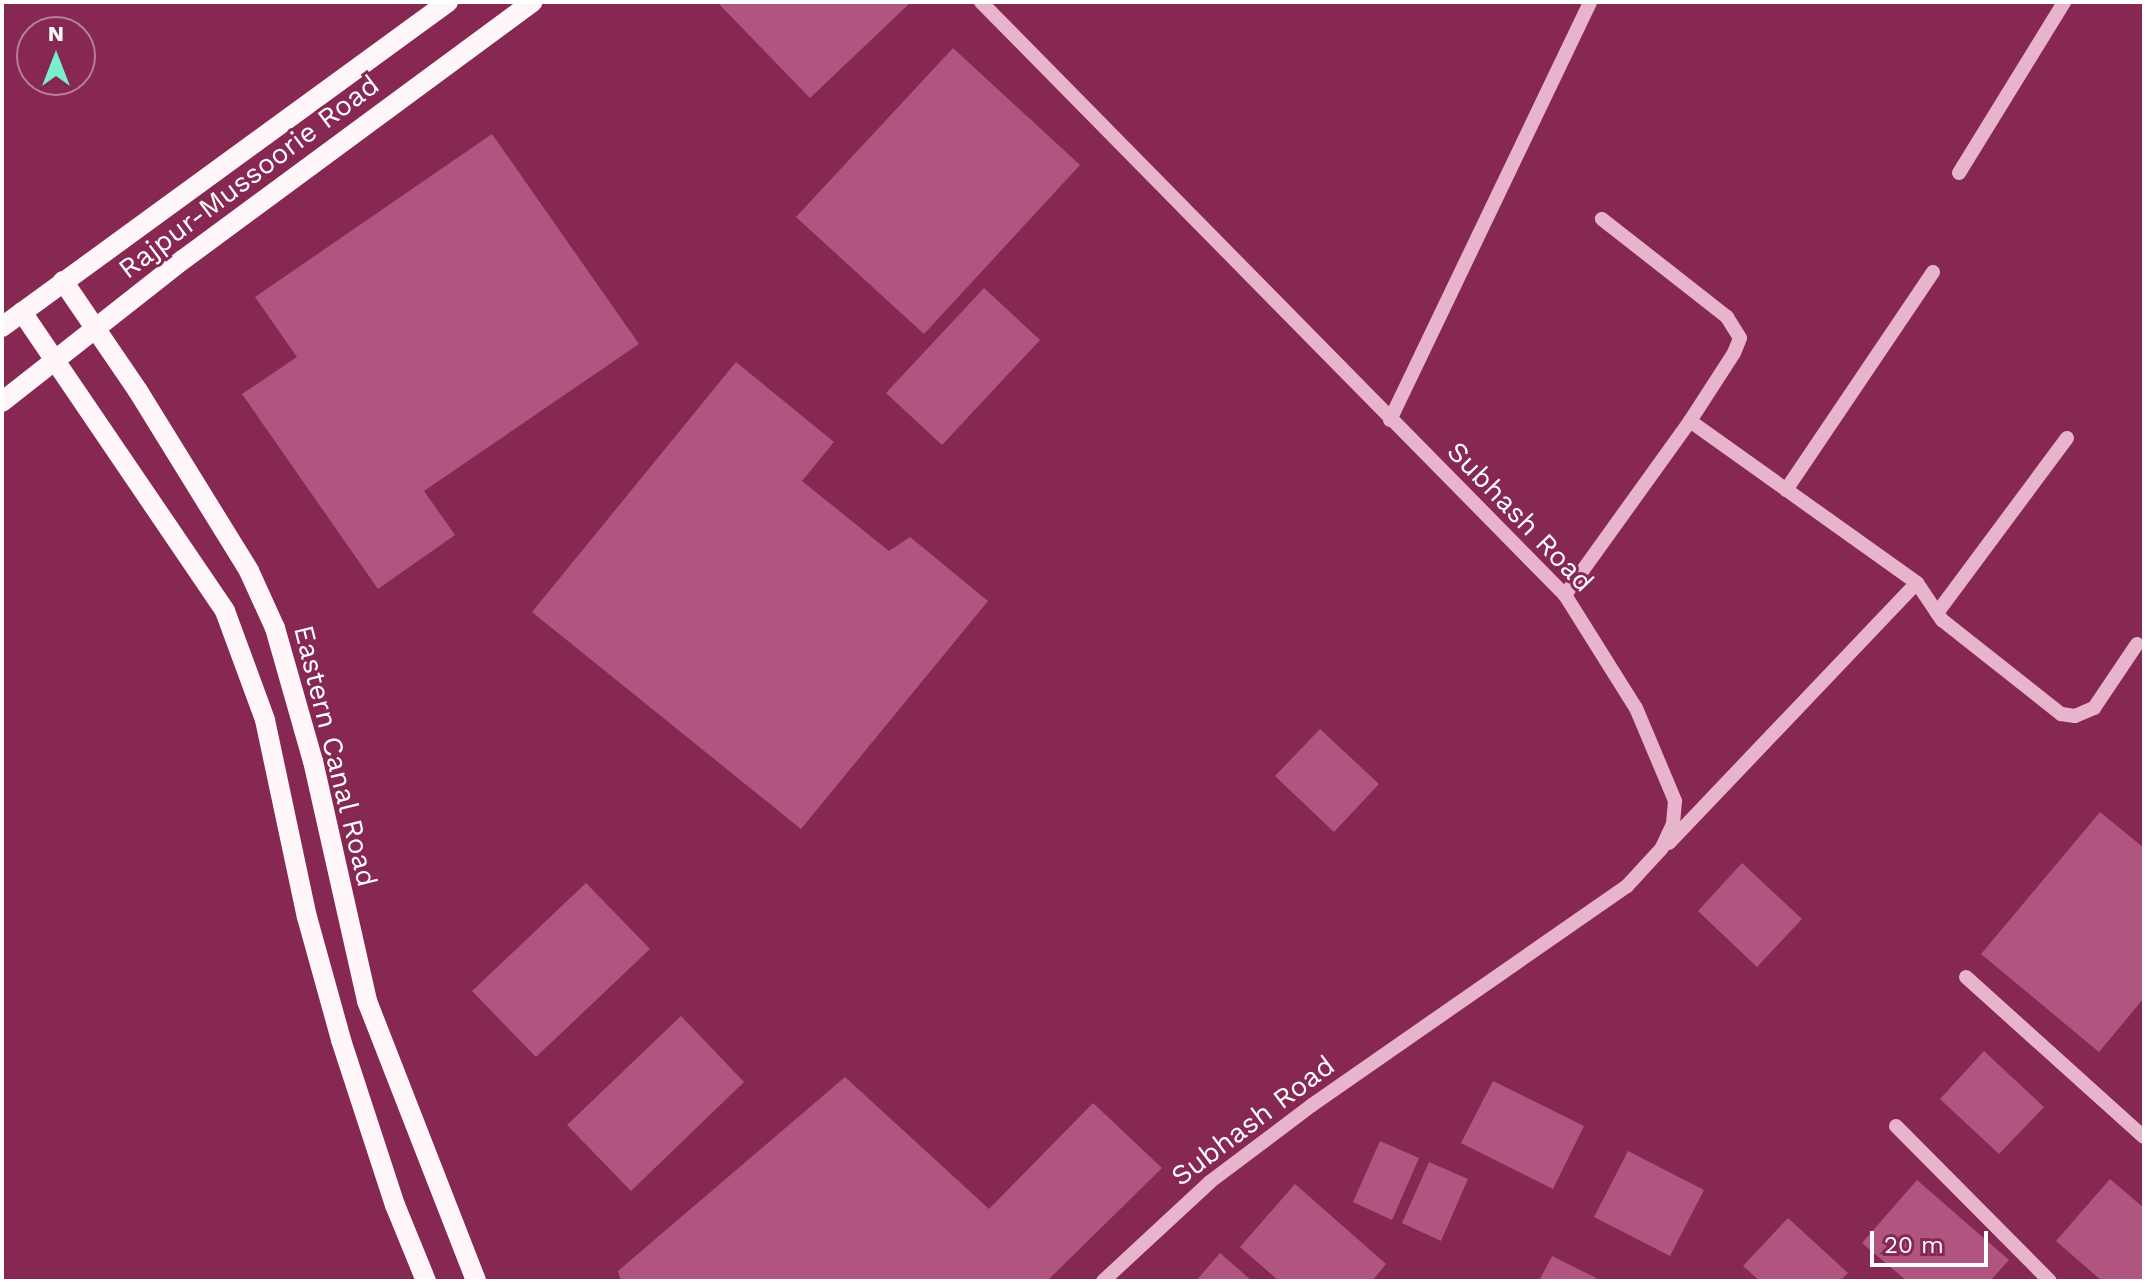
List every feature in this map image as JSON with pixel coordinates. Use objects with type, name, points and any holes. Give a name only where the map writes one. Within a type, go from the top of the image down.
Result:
[{"type":"main road","name":"Rajpur-Mussoorie Road","points":[[2,327],[448,2]]},
{"type":"main road","name":"Rajpur-Mussoorie Road","points":[[2,402],[94,328],[533,2]]},
{"type":"main road","name":"Eastern Canal Road","points":[[63,281],[138,391],[249,571],[275,628],[313,761],[367,1001],[476,1281]]},
{"type":"main road","points":[[22,312],[225,611],[265,720],[307,917],[341,1040],[395,1205],[426,1281]]},
{"type":"street","name":"Subhash Road","points":[[981,2],[1565,595],[1636,708],[1675,801],[1673,824],[1662,848],[1627,886],[1312,1105],[1210,1182],[1103,1281]]},
{"type":"street","points":[[1390,420],[1590,2]]},
{"type":"street","points":[[1959,173],[2064,2]]},
{"type":"street","points":[[1565,595],[1690,421],[1734,353],[1740,338],[1735,326],[1602,219]]},
{"type":"street","points":[[1786,490],[1933,272]]},
{"type":"street","points":[[1690,421],[1917,583],[1937,613],[2061,714],[2075,716],[2094,708],[2137,644]]},
{"type":"street","points":[[1937,613],[2067,438]]},
{"type":"street","points":[[1650,863],[1917,583]]},
{"type":"street","points":[[1966,977],[2144,1137]]},
{"type":"street","points":[[1896,1126],[2050,1281]]},
{"type":"building","points":[[717,2],[911,2],[810,98]]},
{"type":"building","points":[[953,48],[1080,165],[924,334],[796,217]]},
{"type":"building","points":[[492,134],[639,344],[424,491],[455,535],[378,589],[242,394],[297,357],[255,297]]},
{"type":"building","points":[[984,288],[1040,340],[942,445],[886,393]]},
{"type":"building","points":[[736,362],[834,442],[802,481],[889,551],[910,537],[988,601],[801,829],[532,612]]},
{"type":"building","points":[[1320,729],[1379,784],[1334,832],[1275,776]]},
{"type":"building","points":[[2100,812],[2144,848],[2144,998],[2099,1052],[1981,954]]},
{"type":"building","points":[[1742,863],[1802,919],[1757,967],[1698,911]]},
{"type":"building","points":[[586,883],[650,949],[536,1057],[472,991]]},
{"type":"building","points":[[681,1016],[744,1082],[631,1191],[567,1125]]},
{"type":"building","points":[[1984,1051],[2044,1107],[1999,1154],[1940,1099]]},
{"type":"building","points":[[845,1077],[989,1209],[1093,1103],[1162,1168],[1047,1281],[621,1281],[618,1271]]},
{"type":"building","points":[[1493,1081],[1584,1126],[1553,1189],[1461,1143]]},
{"type":"building","points":[[1380,1141],[1419,1158],[1392,1220],[1353,1202]]},
{"type":"building","points":[[1628,1151],[1704,1190],[1670,1256],[1594,1217]]},
{"type":"building","points":[[1429,1162],[1468,1179],[1441,1241],[1402,1223]]},
{"type":"building","points":[[2110,1179],[2144,1208],[2144,1281],[2102,1281],[2056,1241]]},
{"type":"building","points":[[1917,1180],[2009,1260],[1990,1281],[1907,1281],[1862,1243]]},
{"type":"building","points":[[1295,1184],[1386,1264],[1372,1281],[1279,1281],[1240,1247]]},
{"type":"building","points":[[1788,1218],[1848,1273],[1840,1281],[1760,1281],[1743,1266]]},
{"type":"building","points":[[1220,1253],[1252,1281],[1196,1281]]},
{"type":"building","points":[[1552,1256],[1602,1281],[1539,1281]]}]
